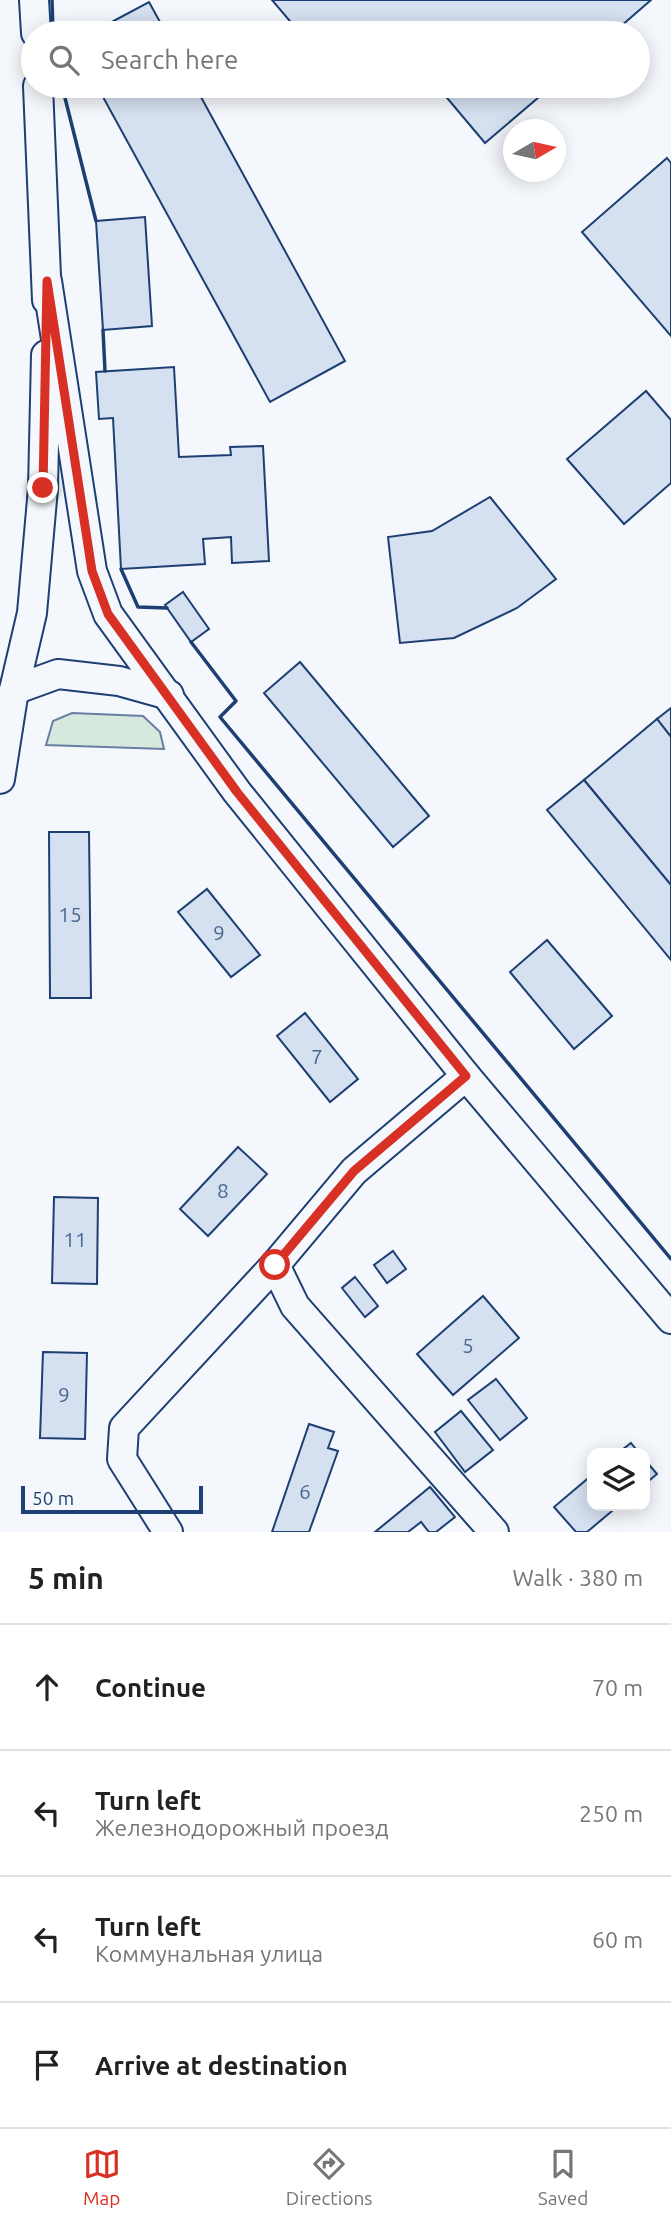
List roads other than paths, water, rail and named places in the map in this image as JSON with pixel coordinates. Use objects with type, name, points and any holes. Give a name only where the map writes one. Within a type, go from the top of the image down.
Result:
[{"type":"street","points":[[34,0],[35,21]]},
{"type":"street","points":[[0,779],[13,690],[32,613],[43,488],[47,281],[39,98]]},
{"type":"street","points":[[47,281],[92,571],[108,614],[237,792],[466,1076],[671,1319]]},
{"type":"street","points":[[13,690],[58,674],[119,681],[169,695]]},
{"type":"street","points":[[168,1532],[122,1459],[124,1428],[275,1265],[354,1171],[466,1076]]},
{"type":"street","points":[[275,1265],[295,1306],[494,1532]]}]
